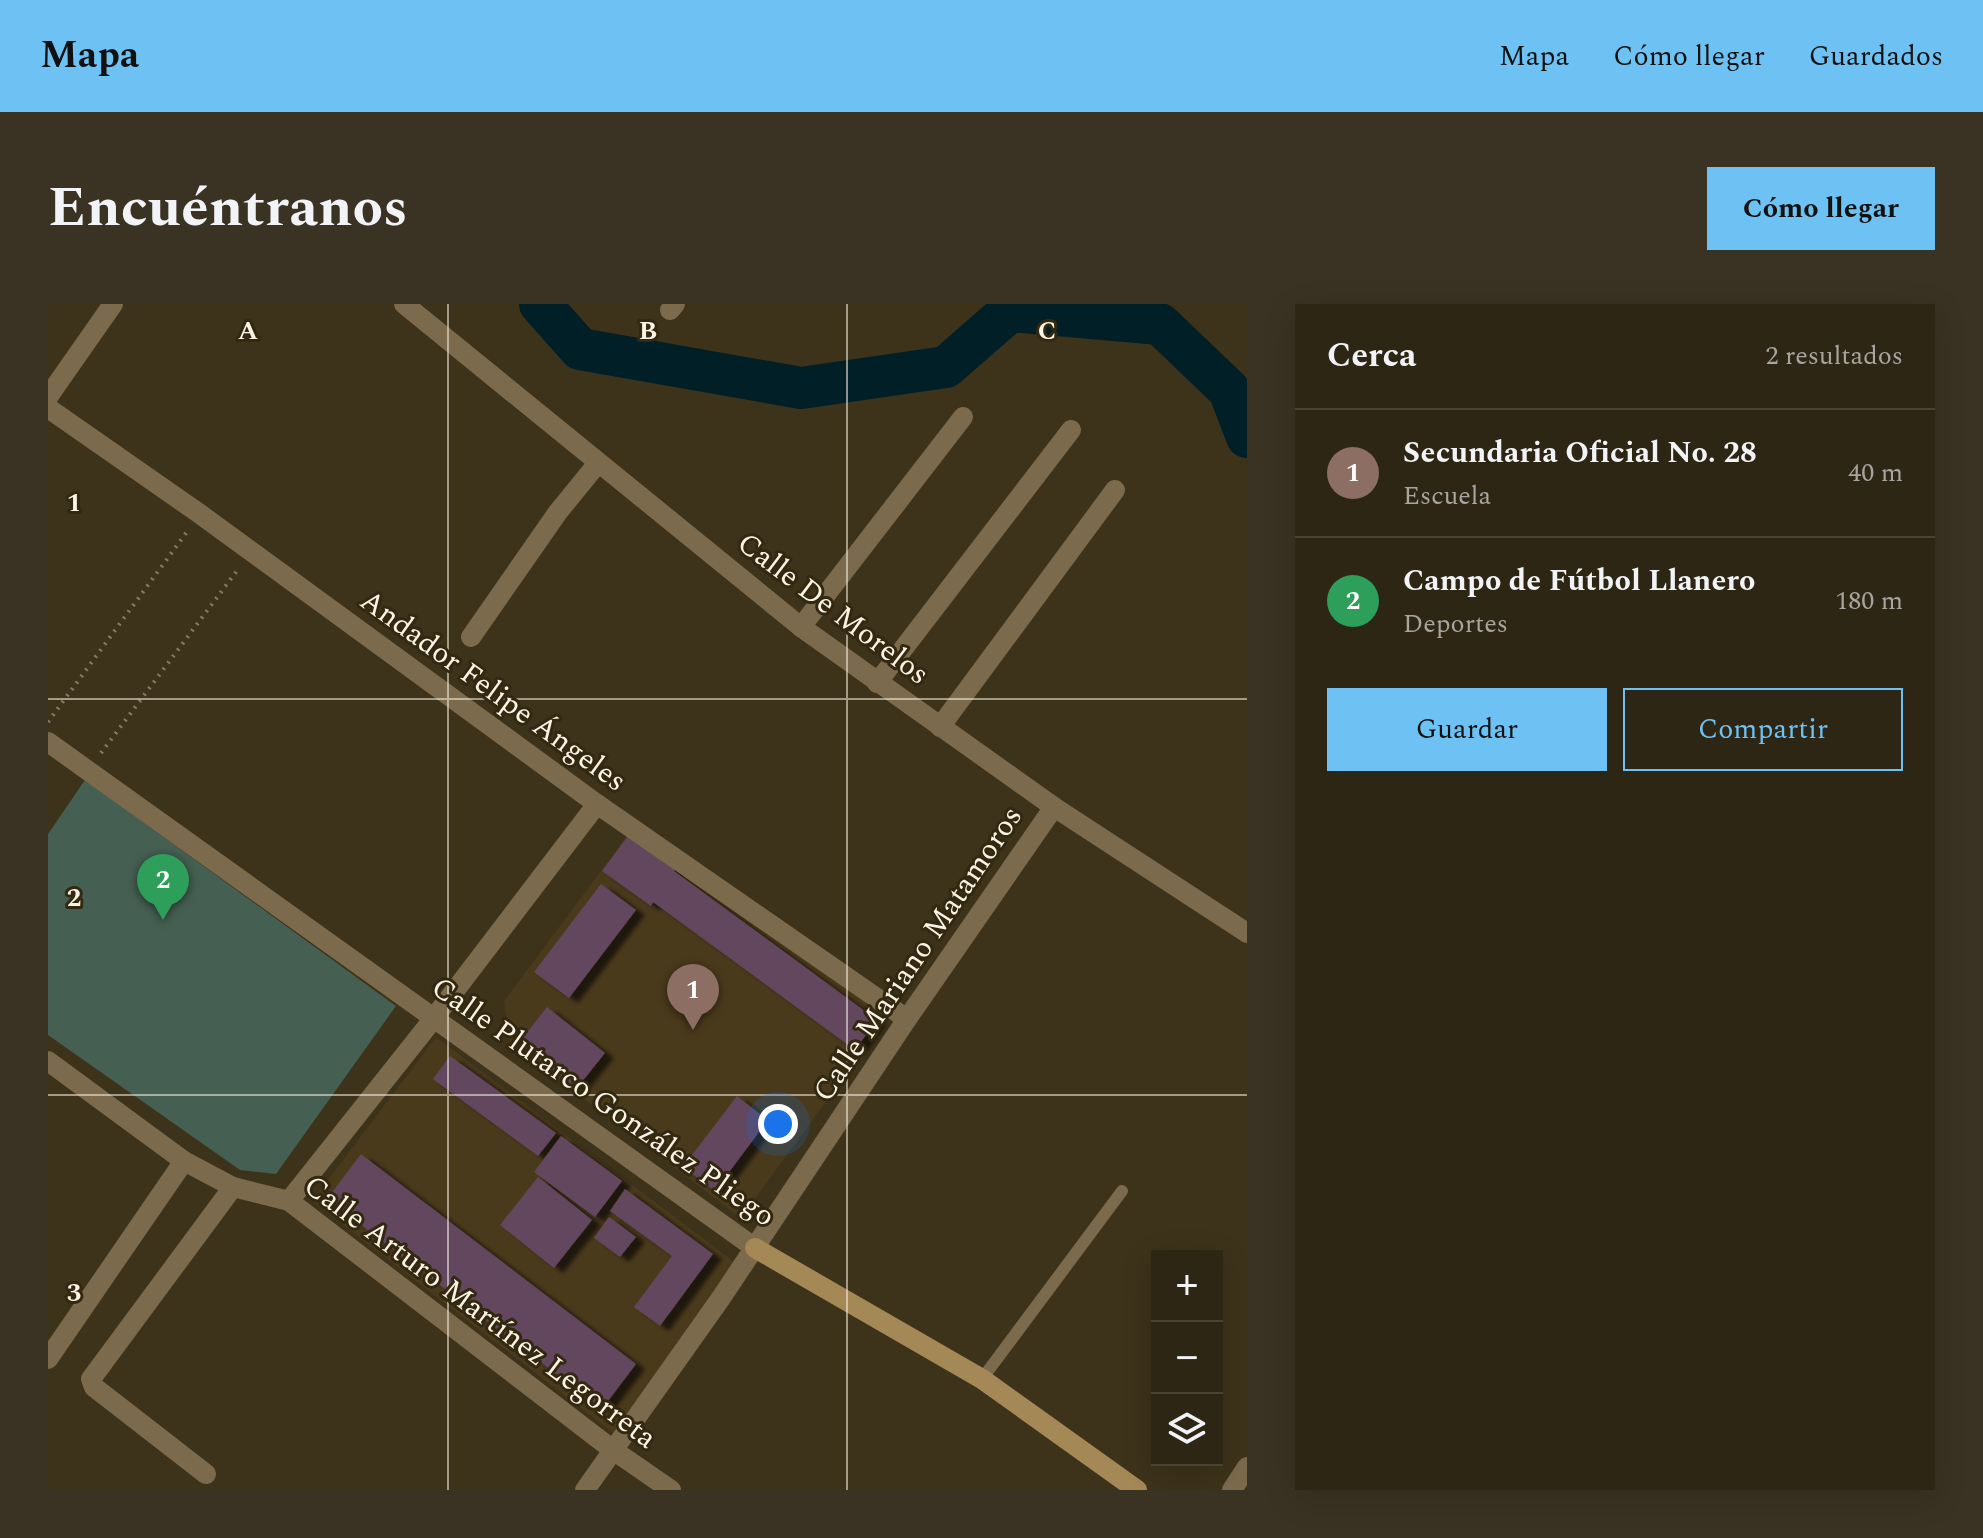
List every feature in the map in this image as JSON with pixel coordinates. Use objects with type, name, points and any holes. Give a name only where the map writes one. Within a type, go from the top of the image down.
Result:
[{"type":"street","points":[[48,397],[113,304]]},
{"type":"street","name":"Calle De Morelos","points":[[404,304],[801,627],[1054,807],[1247,933]]},
{"type":"street","name":"Andador Felipe Ángeles","points":[[48,408],[200,514],[597,804],[907,1019]]},
{"type":"street","points":[[801,627],[963,417]]},
{"type":"street","points":[[877,683],[1071,430]]},
{"type":"street","points":[[471,637],[558,512],[598,463]]},
{"type":"street","points":[[940,727],[1115,490]]},
{"type":"street","name":"Calle Plutarco González Pliego","points":[[48,742],[755,1248],[982,1379],[1137,1490]]},
{"type":"street","points":[[289,1201],[597,804]]},
{"type":"street","name":"Calle Mariano Matamoros","points":[[585,1490],[755,1248],[907,1019],[1054,807]]},
{"type":"street","name":"Calle Arturo Martínez Legorreta","points":[[48,1061],[184,1161],[233,1187],[289,1201],[613,1450],[671,1490]]},
{"type":"street","points":[[48,1359],[184,1161]]},
{"type":"street","points":[[206,1474],[94,1387],[91,1379],[233,1187]]},
{"type":"street","points":[[1232,1490],[1247,1467]]},
{"type":"lane","points":[[982,1379],[1122,1191]]},
{"type":"path","points":[[48,722],[200,514]]},
{"type":"path","points":[[88,771],[251,552]]},
{"type":"shaded area","points":[[632,829],[888,1016],[741,1218],[510,1043],[504,1001]]},
{"type":"shaded area","points":[[436,1037],[738,1265],[613,1433],[312,1201]]},
{"type":"green space","points":[[85,780],[396,1006],[276,1174],[240,1170],[48,1035],[48,834]]},
{"type":"building","points":[[631,832],[678,866],[674,871],[877,1020],[855,1050],[653,902],[651,906],[602,871]]},
{"type":"building","points":[[601,884],[636,910],[569,998],[534,972]]},
{"type":"building","points":[[547,1007],[605,1053],[577,1088],[519,1043]]},
{"type":"building","points":[[450,1056],[556,1133],[538,1156],[433,1079]]},
{"type":"building","points":[[737,1096],[768,1120],[715,1191],[683,1167]]},
{"type":"building","points":[[561,1136],[622,1181],[595,1217],[534,1172]]},
{"type":"building","points":[[361,1154],[636,1364],[602,1409],[327,1199]]},
{"type":"building","points":[[538,1177],[592,1220],[554,1268],[500,1225]]},
{"type":"building","points":[[625,1189],[713,1254],[660,1326],[634,1307],[672,1256],[610,1211]]},
{"type":"building","points":[[609,1217],[636,1237],[620,1257],[594,1238]]},
{"type":"waterway","points":[[540,304],[580,349],[801,388],[946,367],[1010,311],[1160,324],[1229,390],[1247,437]]},
{"type":"place","name":"Campo de Fútbol Llanero","points":[[163,920]]},
{"type":"place","name":"Secundaria Oficial No. 28","points":[[693,1030]]}]
